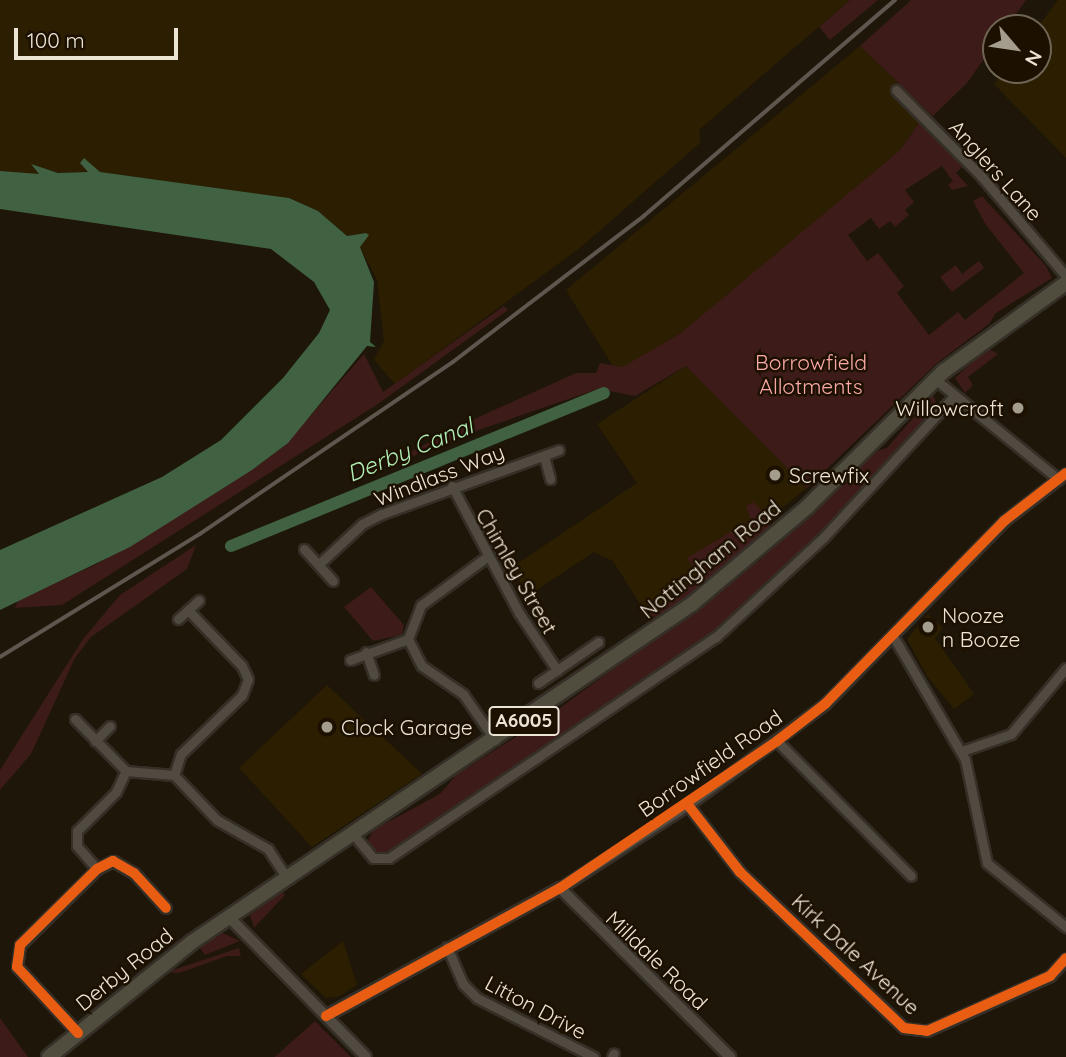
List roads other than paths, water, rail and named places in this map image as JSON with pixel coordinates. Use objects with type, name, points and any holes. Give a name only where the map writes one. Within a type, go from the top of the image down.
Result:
[{"type":"main road","name":"Nottingham Road","points":[[228,916],[652,633],[743,564],[807,508],[935,379],[985,337],[1066,284]]},
{"type":"main road","name":"Derby Road","points":[[49,1057],[228,916]]},
{"type":"street","name":"Anglers Lane","points":[[896,90],[982,177],[1066,276]]},
{"type":"street","points":[[935,379],[1062,476]]},
{"type":"street","points":[[353,834],[373,859],[389,858],[716,637],[824,537],[954,396]]},
{"type":"street","name":"Windlass Way","points":[[319,564],[362,524],[452,486],[559,450]]},
{"type":"street","points":[[544,456],[550,479]]},
{"type":"street","name":"Borrowfield Road","points":[[326,1016],[447,947],[560,888],[688,805],[777,741],[825,704],[1004,521],[1062,476]]},
{"type":"street","name":"Chimley Street","points":[[452,486],[488,556],[556,670]]},
{"type":"street","points":[[304,548],[333,581]]},
{"type":"street","points":[[488,556],[421,605],[408,639],[422,666],[463,694],[495,740]]},
{"type":"street","points":[[178,618],[199,600]]},
{"type":"street","points":[[174,775],[181,754],[243,695],[248,680],[242,666],[188,610]]},
{"type":"street","points":[[893,636],[962,751],[973,781],[980,843],[987,863],[1066,927]]},
{"type":"street","points":[[350,660],[408,639]]},
{"type":"street","points":[[538,683],[598,642]]},
{"type":"street","points":[[366,652],[374,675]]},
{"type":"street","points":[[962,751],[1015,730],[1066,668]]},
{"type":"street","points":[[75,719],[126,771],[174,775],[217,820],[268,849],[287,878]]},
{"type":"street","points":[[95,741],[110,726]]},
{"type":"street","points":[[777,741],[911,876]]},
{"type":"street","points":[[97,869],[77,846],[76,831],[116,792],[126,771]]},
{"type":"street","name":"Kirk Dale Avenue","points":[[688,805],[740,872],[904,1028],[919,1032],[937,1027],[1050,976],[1066,958]]},
{"type":"street","points":[[78,1033],[23,976],[15,953],[97,869],[113,861],[125,864],[166,908]]},
{"type":"street","name":"Milldale Road","points":[[560,888],[730,1057]]},
{"type":"street","points":[[228,916],[366,1057]]},
{"type":"street","name":"Litton Drive","points":[[447,947],[473,995],[594,1057]]},
{"type":"waterway","name":"Derby Canal","points":[[231,546],[604,393]]},
{"type":"railway","points":[[0,657],[200,534],[453,362],[644,216],[895,0]]},
{"type":"place","name":"Willowcroft","points":[[1018,408]]},
{"type":"place","name":"Screwfix","points":[[775,475]]},
{"type":"place","name":"Nooze n Booze","points":[[928,627]]},
{"type":"place","name":"Clock Garage","points":[[327,727]]},
{"type":"park label","name":"Borrowfield Allotments","points":[[811,374]]}]
